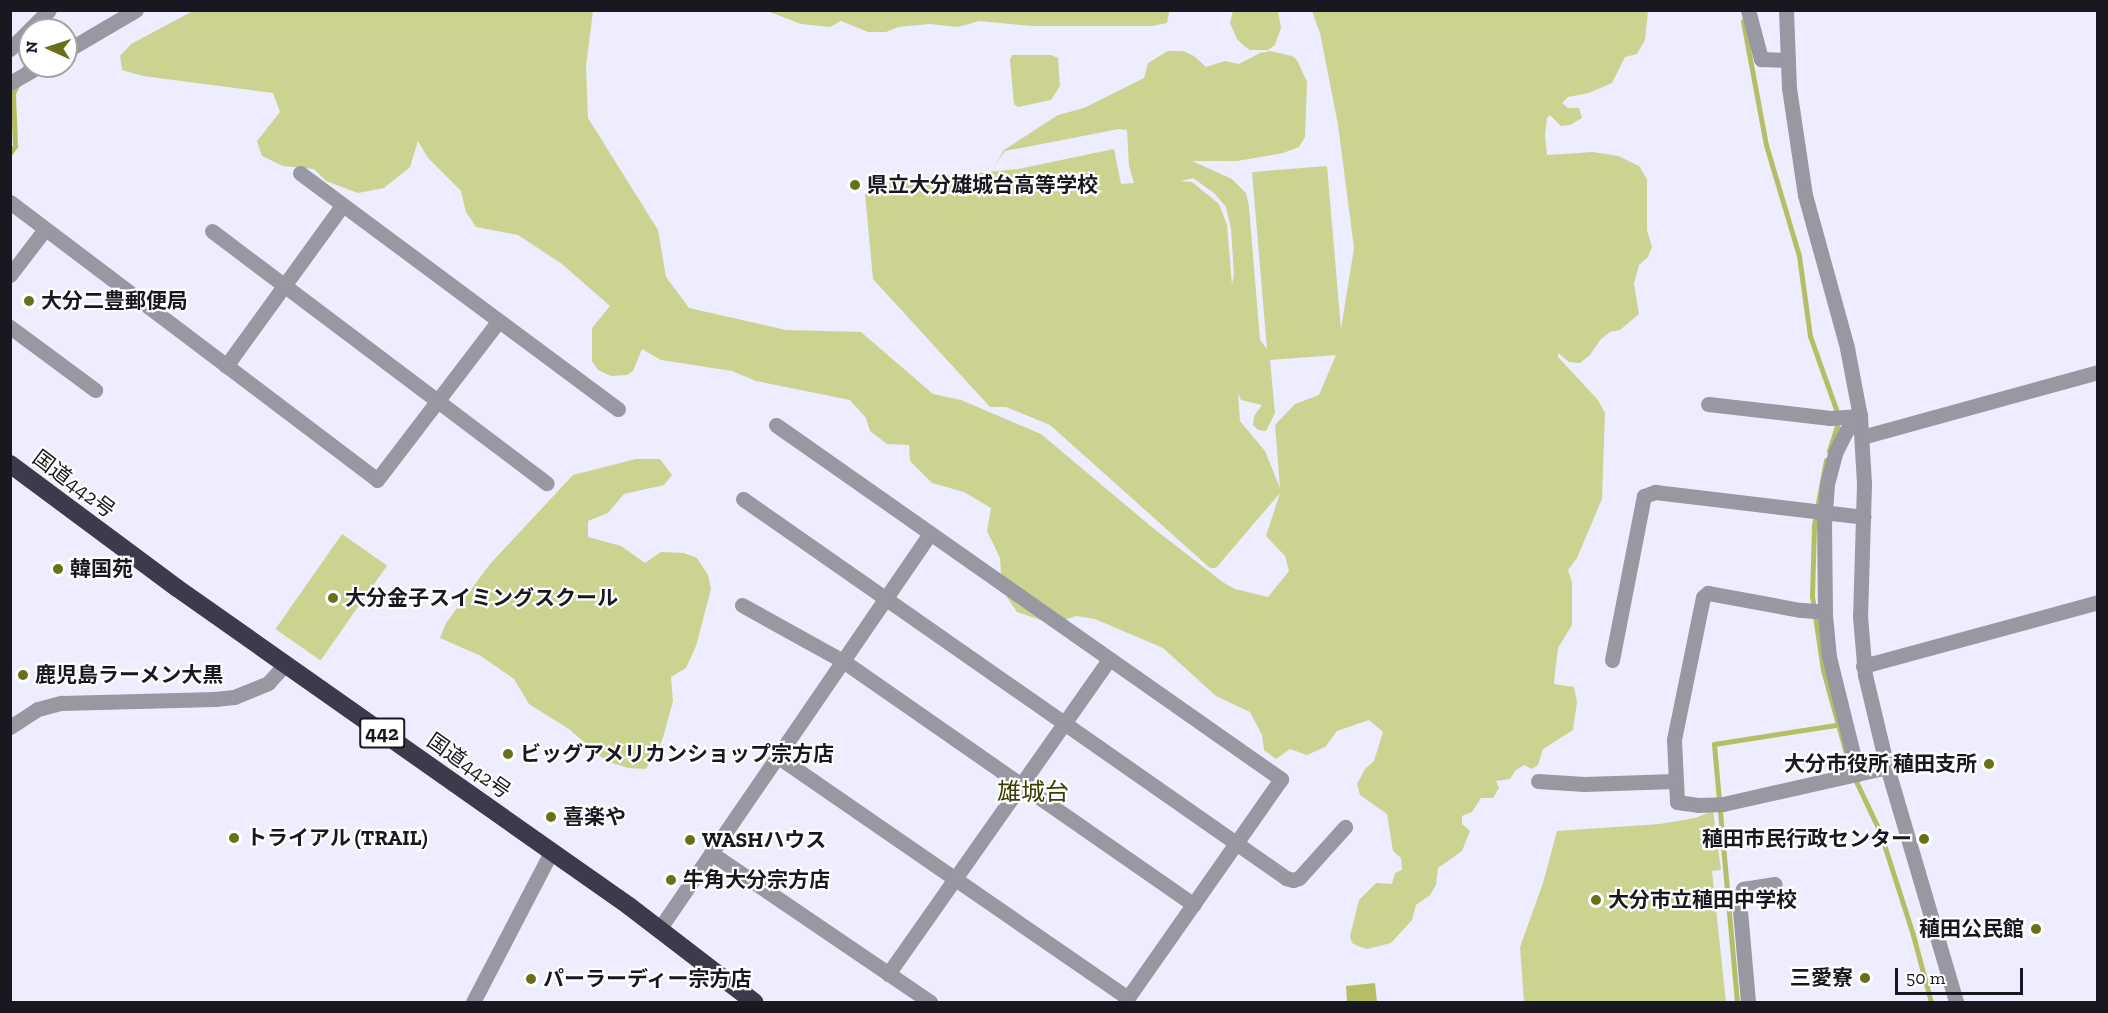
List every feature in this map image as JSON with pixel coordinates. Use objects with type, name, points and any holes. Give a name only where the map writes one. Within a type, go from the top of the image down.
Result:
[{"type":"highway","name":"国道442号","points":[[10,464],[285,665],[660,928],[753,1002]]},
{"type":"street","points":[[10,49],[49,10]]},
{"type":"street","points":[[78,44],[136,10]]},
{"type":"street","points":[[1748,10],[1761,59],[1766,62],[1788,60]]},
{"type":"street","points":[[1786,10],[1791,108],[1807,204],[1846,348],[1860,416],[1864,517],[1860,616],[1863,666],[1887,767],[1956,1002]]},
{"type":"street","points":[[300,173],[341,207],[618,409]]},
{"type":"street","points":[[10,202],[376,480],[498,322]]},
{"type":"street","points":[[226,366],[341,207]]},
{"type":"street","points":[[10,275],[45,229]]},
{"type":"street","points":[[212,231],[547,483]]},
{"type":"street","points":[[10,327],[95,390]]},
{"type":"street","points":[[1862,437],[2097,372]]},
{"type":"street","points":[[1708,404],[1835,418],[1860,416]]},
{"type":"street","points":[[1858,774],[1833,674],[1825,612],[1818,511],[1839,443],[1846,431],[1860,416]]},
{"type":"street","points":[[776,425],[1281,779],[1127,1000],[777,756]]},
{"type":"street","points":[[1612,660],[1644,496],[1655,492],[1864,517]]},
{"type":"street","points":[[742,499],[1236,843],[1293,880],[1299,878],[1345,827]]},
{"type":"street","points":[[660,928],[930,534]]},
{"type":"street","points":[[1825,612],[1706,595],[1674,740],[1677,802],[1680,804],[1720,804],[1887,767]]},
{"type":"street","points":[[1863,666],[2097,602]]},
{"type":"street","points":[[742,605],[843,661],[1194,904]]},
{"type":"street","points":[[888,974],[1109,659]]},
{"type":"street","points":[[10,726],[38,709],[61,703],[234,697],[268,683],[285,665]]},
{"type":"street","points":[[1538,781],[1565,784],[1675,781]]},
{"type":"street","points":[[473,1002],[551,852]]},
{"type":"street","points":[[711,854],[930,1002]]},
{"type":"street","points":[[1748,1002],[1739,899],[1743,889],[1775,884]]},
{"type":"shaded area","points":[[865,10],[872,12],[1169,12],[1167,23],[1152,26],[1032,26],[979,21],[958,27],[930,24],[898,27],[886,32],[868,32],[841,21],[830,27],[801,24],[767,11]]},
{"type":"shaded area","points":[[193,11],[593,11],[586,66],[588,118],[658,230],[666,277],[689,308],[786,330],[861,332],[933,394],[961,400],[1041,434],[1153,528],[1224,583],[1235,589],[1268,597],[1289,571],[1285,556],[1266,536],[1280,493],[1216,568],[1210,568],[1050,425],[1006,407],[990,407],[873,279],[865,193],[875,183],[880,182],[1018,169],[1114,149],[1121,184],[1134,183],[1129,166],[1127,130],[1119,129],[1005,151],[993,168],[1004,150],[1058,115],[1084,108],[1144,78],[1148,63],[1168,51],[1183,51],[1194,56],[1206,67],[1225,61],[1239,64],[1260,53],[1270,51],[1292,56],[1297,60],[1307,82],[1305,137],[1299,147],[1283,153],[1237,161],[1192,161],[1232,179],[1246,193],[1260,340],[1267,349],[1252,172],[1327,166],[1341,329],[1354,248],[1338,125],[1320,33],[1312,11],[1648,11],[1645,40],[1637,54],[1625,57],[1612,83],[1589,93],[1568,97],[1562,103],[1568,108],[1579,108],[1582,118],[1570,125],[1561,126],[1550,115],[1547,118],[1545,135],[1547,155],[1593,152],[1618,156],[1639,166],[1647,179],[1647,230],[1652,247],[1648,257],[1639,265],[1634,284],[1639,314],[1620,330],[1610,332],[1600,340],[1590,355],[1580,363],[1569,362],[1558,353],[1558,357],[1598,400],[1605,413],[1602,499],[1577,558],[1568,570],[1572,582],[1572,625],[1558,648],[1555,673],[1554,684],[1574,687],[1577,702],[1573,730],[1543,749],[1538,765],[1532,769],[1524,765],[1516,770],[1510,779],[1496,781],[1499,788],[1493,798],[1481,798],[1472,812],[1462,816],[1462,824],[1470,831],[1462,851],[1438,868],[1436,885],[1430,895],[1416,905],[1412,920],[1391,943],[1367,949],[1358,946],[1352,943],[1350,936],[1359,900],[1376,883],[1392,884],[1395,873],[1402,870],[1401,858],[1393,851],[1387,814],[1360,795],[1357,784],[1365,769],[1374,761],[1383,732],[1369,720],[1337,731],[1325,747],[1307,755],[1290,749],[1276,759],[1264,750],[1262,735],[1250,712],[1216,696],[1163,648],[1095,619],[1076,616],[1052,624],[1017,612],[1002,590],[1000,558],[987,531],[991,508],[964,492],[932,483],[910,461],[909,445],[887,444],[870,431],[866,418],[850,400],[756,381],[732,371],[661,360],[642,349],[633,371],[627,375],[611,376],[598,370],[592,361],[592,328],[610,306],[562,264],[518,235],[476,227],[466,212],[461,191],[428,158],[418,141],[410,167],[384,188],[358,193],[326,181],[314,169],[283,166],[262,156],[257,141],[280,112],[273,93],[143,76],[122,70],[120,56],[131,44]],"holes":[[[1193,178],[1214,193],[1226,207],[1231,229],[1234,274],[1232,285],[1227,225],[1219,204],[1192,182],[1180,181]],[[1336,355],[1319,395],[1295,404],[1275,425],[1280,488],[1265,451],[1240,421],[1238,393],[1241,400],[1262,405],[1254,416],[1253,425],[1258,430],[1266,431],[1275,413],[1270,360]]]},
{"type":"shaded area","points":[[1233,11],[1278,11],[1281,28],[1275,45],[1268,50],[1250,50],[1243,45],[1237,39],[1230,23]]},
{"type":"shaded area","points":[[1012,55],[1051,55],[1058,58],[1060,86],[1051,100],[1018,107],[1014,104],[1010,60]]},
{"type":"shaded area","points":[[636,459],[660,459],[672,475],[664,485],[624,494],[608,513],[588,521],[588,537],[621,546],[645,563],[661,552],[684,553],[697,558],[708,575],[711,589],[696,646],[686,668],[671,677],[673,701],[662,741],[646,769],[628,768],[606,761],[569,729],[529,704],[514,679],[481,656],[440,638],[446,623],[490,564],[573,475]]},
{"type":"shaded area","name":"大分金子スイミングスクール","points":[[342,534],[387,566],[321,661],[275,629]]},
{"type":"shaded area","name":"大分市立稙田中学校","points":[[1713,811],[1721,870],[1712,871],[1726,1002],[1524,1002],[1520,947],[1543,883],[1557,831],[1660,824],[1695,818]]},
{"type":"shaded area","points":[[1375,983],[1377,1002],[1347,1002],[1346,986]]},
{"type":"waterway","points":[[1743,21],[1766,145],[1799,256],[1810,336],[1836,409],[1837,426],[1829,451]]},
{"type":"waterway","points":[[10,153],[15,146],[13,93],[17,85]]},
{"type":"waterway","points":[[1826,460],[1814,525],[1812,596],[1823,670],[1848,760]]},
{"type":"waterway","points":[[1737,1002],[1714,744],[1836,725]]},
{"type":"waterway","points":[[1854,777],[1880,832],[1913,935],[1931,1002]]},
{"type":"place","name":"県立大分雄城台高等学校","points":[[855,185]]},
{"type":"place","name":"大分二豊郵便局","points":[[29,301]]},
{"type":"place","name":"韓国苑","points":[[58,569]]},
{"type":"place","name":"大分金子スイミングスクール","points":[[333,598]]},
{"type":"place","name":"鹿児島ラーメン大黒","points":[[23,675]]},
{"type":"place","name":"ビッグアメリカンショップ宗方店","points":[[508,754]]},
{"type":"place","name":"大分市役所 稙田支所","points":[[1989,764]]},
{"type":"place","name":"喜楽や","points":[[551,817]]},
{"type":"place","name":"トライアル (TRAIL)","points":[[234,838]]},
{"type":"place","name":"稙田市民行政センター","points":[[1924,839]]},
{"type":"place","name":"WASHハウス","points":[[690,840]]},
{"type":"place","name":"牛角大分宗方店","points":[[671,880]]},
{"type":"place","name":"大分市立稙田中学校","points":[[1596,900]]},
{"type":"place","name":"稙田公民館","points":[[2036,929]]},
{"type":"place","name":"三愛寮","points":[[1865,978]]},
{"type":"place","name":"パーラーディー宗方店","points":[[531,979]]},
{"type":"district","name":"雄城台","points":[[1033,792]]}]
